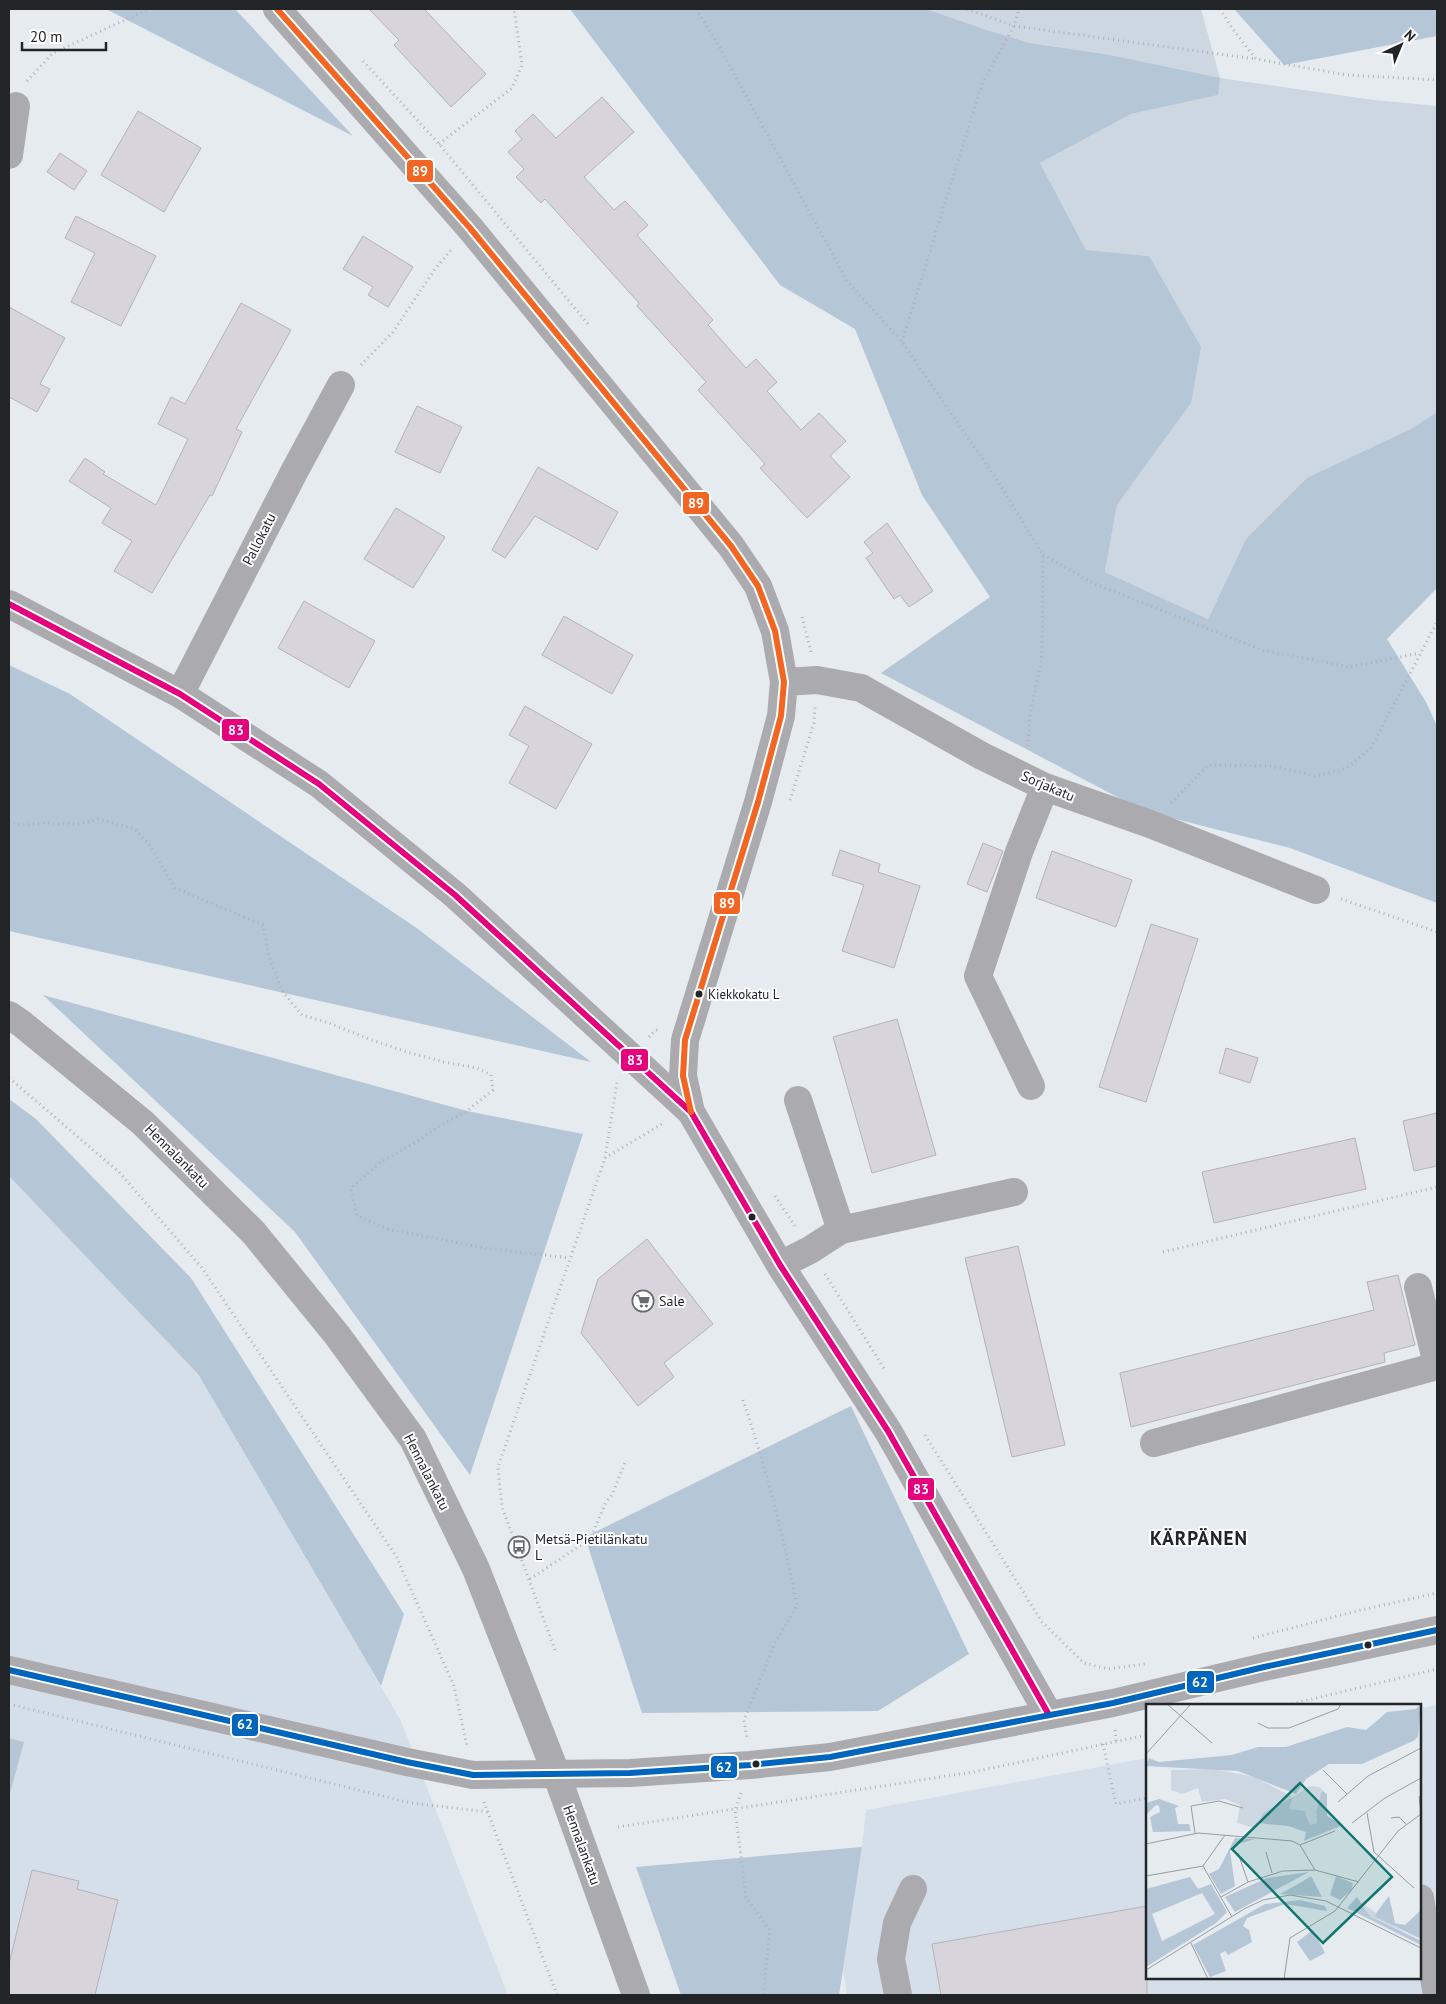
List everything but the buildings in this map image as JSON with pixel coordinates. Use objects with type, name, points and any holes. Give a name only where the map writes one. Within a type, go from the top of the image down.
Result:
[{"type":"street","points":[[277,9],[470,228],[731,546],[758,586],[775,631],[784,682],[781,716],[774,745],[685,1040],[683,1076],[691,1112]]},
{"type":"street","points":[[9,155],[16,106]]},
{"type":"street","name":"Pallokatu","points":[[180,694],[285,489],[341,385]]},
{"type":"street","points":[[9,604],[180,694],[319,784],[454,895],[631,1055],[691,1112],[780,1265],[888,1431],[1048,1715]]},
{"type":"street","name":"Sorjakatu","points":[[784,682],[817,680],[861,688],[982,756],[1036,782],[1150,824],[1316,890]]},
{"type":"street","points":[[1031,1086],[978,976],[1019,852],[1036,782]]},
{"type":"street","name":"Hennalankatu","points":[[9,1015],[143,1123],[254,1233],[338,1335],[413,1439],[476,1570],[556,1774],[636,1995]]},
{"type":"street","points":[[798,1100],[841,1230]]},
{"type":"street","points":[[780,1265],[810,1250],[841,1230],[1014,1192]]},
{"type":"street","points":[[1154,1442],[1437,1365],[1418,1287]]},
{"type":"street","points":[[9,1670],[397,1760],[473,1775],[630,1773],[750,1765],[830,1757],[1113,1704],[1264,1667],[1437,1630]]},
{"type":"street","points":[[898,1995],[892,1958],[897,1922],[914,1889]]},
{"type":"street","points":[[1421,1904],[1436,1995]]},
{"type":"path","points":[[16,106],[28,78],[53,53],[149,9]]},
{"type":"path","points":[[439,144],[512,88],[522,65],[514,9]]},
{"type":"path","points":[[696,9],[847,281],[902,342],[998,480],[1043,555],[1095,584],[1262,650],[1349,667],[1420,653]]},
{"type":"path","points":[[967,9],[1014,26],[1256,59],[1347,75],[1437,80]]},
{"type":"path","points":[[902,342],[982,84],[1014,26],[1019,9]]},
{"type":"path","points":[[1220,9],[1256,59]]},
{"type":"path","points":[[361,59],[439,144],[591,328]]},
{"type":"path","points":[[341,385],[393,332],[434,269],[470,228],[492,207]]},
{"type":"path","points":[[1036,782],[1029,720],[1042,656],[1043,555]]},
{"type":"path","points":[[788,806],[814,723],[817,680],[804,621],[800,614]]},
{"type":"path","points":[[1150,824],[1208,765],[1270,766],[1316,776],[1347,768],[1371,748],[1437,622]]},
{"type":"path","points":[[9,821],[18,825],[46,823],[78,824],[98,819],[135,829],[151,847],[175,888],[263,925],[270,960],[283,992],[302,1015],[329,1022],[369,1039],[407,1052],[444,1062],[477,1068],[491,1075],[493,1090],[467,1111],[438,1127],[415,1144],[381,1162],[351,1188],[357,1216],[387,1229],[485,1248],[570,1258]]},
{"type":"path","points":[[1316,890],[1437,932]]},
{"type":"path","points":[[555,1650],[530,1578],[502,1507],[498,1467],[605,1158],[618,1076],[631,1055],[656,1030],[685,1040]]},
{"type":"path","points":[[9,1078],[119,1172],[202,1268],[396,1556],[454,1686],[473,1775],[557,1995]]},
{"type":"path","points":[[605,1158],[658,1125],[691,1112]]},
{"type":"path","points":[[1163,1252],[1437,1187]]},
{"type":"path","points":[[773,1193],[890,1378]]},
{"type":"path","points":[[743,1400],[756,1436],[784,1540],[797,1606],[775,1643],[744,1720],[750,1765],[736,1810],[746,1897],[770,1932],[763,1995]]},
{"type":"path","points":[[921,1428],[1042,1622],[1084,1663],[1108,1669],[1148,1664]]},
{"type":"path","points":[[530,1578],[590,1539],[606,1502],[612,1496],[626,1460]]},
{"type":"path","points":[[1250,1639],[1361,1610],[1437,1594]]},
{"type":"path","points":[[1291,1704],[1437,1669]]},
{"type":"path","points":[[9,1704],[411,1803],[488,1812]]},
{"type":"path","points":[[618,1827],[973,1772],[1146,1735]]},
{"type":"path","points":[[1103,1744],[1116,1804],[1146,1798]]},
{"type":"shaded area","points":[[106,9],[235,9],[353,136]]},
{"type":"shaded area","points":[[570,9],[926,9],[1030,43],[1105,54],[1220,78],[1218,95],[1131,114],[1040,163],[1086,250],[1149,256],[1201,347],[1191,403],[1117,505],[1105,572],[1208,619],[1246,539],[1307,478],[1411,429],[1437,412],[1437,588],[1387,639],[1426,702],[1437,726],[1437,903],[1290,848],[1144,811],[881,673],[990,597],[922,495],[855,329],[780,285]]},
{"type":"shaded area","points":[[926,9],[1201,9],[1220,78],[1374,100],[1437,106],[1437,412],[1246,539],[1208,619],[1105,572],[1117,505],[1191,403],[1149,256],[1086,250],[1040,163],[1131,114],[1217,95],[1105,54],[1030,43]]},
{"type":"shaded area","points":[[1234,9],[1437,9],[1437,36],[1284,65]]},
{"type":"shaded area","points":[[9,665],[70,694],[418,929],[591,1062],[9,931]]},
{"type":"shaded area","points":[[43,995],[467,1111],[583,1134],[470,1475],[295,1232]]},
{"type":"shaded area","points":[[9,1099],[36,1119],[191,1278],[404,1614],[381,1686],[198,1374],[9,1176]]},
{"type":"shaded area","points":[[9,1176],[198,1374],[401,1721],[508,1995],[9,1995]]},
{"type":"shaded area","points":[[851,1406],[969,1654],[878,1711],[642,1713],[585,1537]]},
{"type":"shaded area","points":[[1437,1705],[1437,1995],[847,1995],[843,1969],[866,1810],[1146,1758],[1146,1979],[1421,1979],[1421,1708]]},
{"type":"shaded area","points":[[9,1738],[24,1742],[9,1797]]},
{"type":"shaded area","points":[[862,1847],[839,1995],[681,1995],[636,1867]]},
{"type":"transit line","name":"89","points":[[277,9],[470,228],[731,546],[758,586],[775,631],[784,682],[781,716],[758,802],[685,1040],[683,1076],[691,1112]]},
{"type":"transit line","name":"83","points":[[9,604],[180,694],[319,784],[455,895],[691,1112],[780,1265],[888,1431],[1049,1715]]},
{"type":"transit line","name":"62","points":[[9,1670],[407,1762],[473,1775],[630,1773],[750,1765],[830,1757],[1113,1703],[1264,1667],[1437,1630]]},
{"type":"place","name":"Kiekkokatu L","points":[[699,994]]},
{"type":"place","name":"Sale","points":[[643,1301]]},
{"type":"place","name":"Metsä-Pietilänkatu L","points":[[519,1547]]},
{"type":"district","name":"KÄRPÄNEN","points":[[1199,1538]]}]
